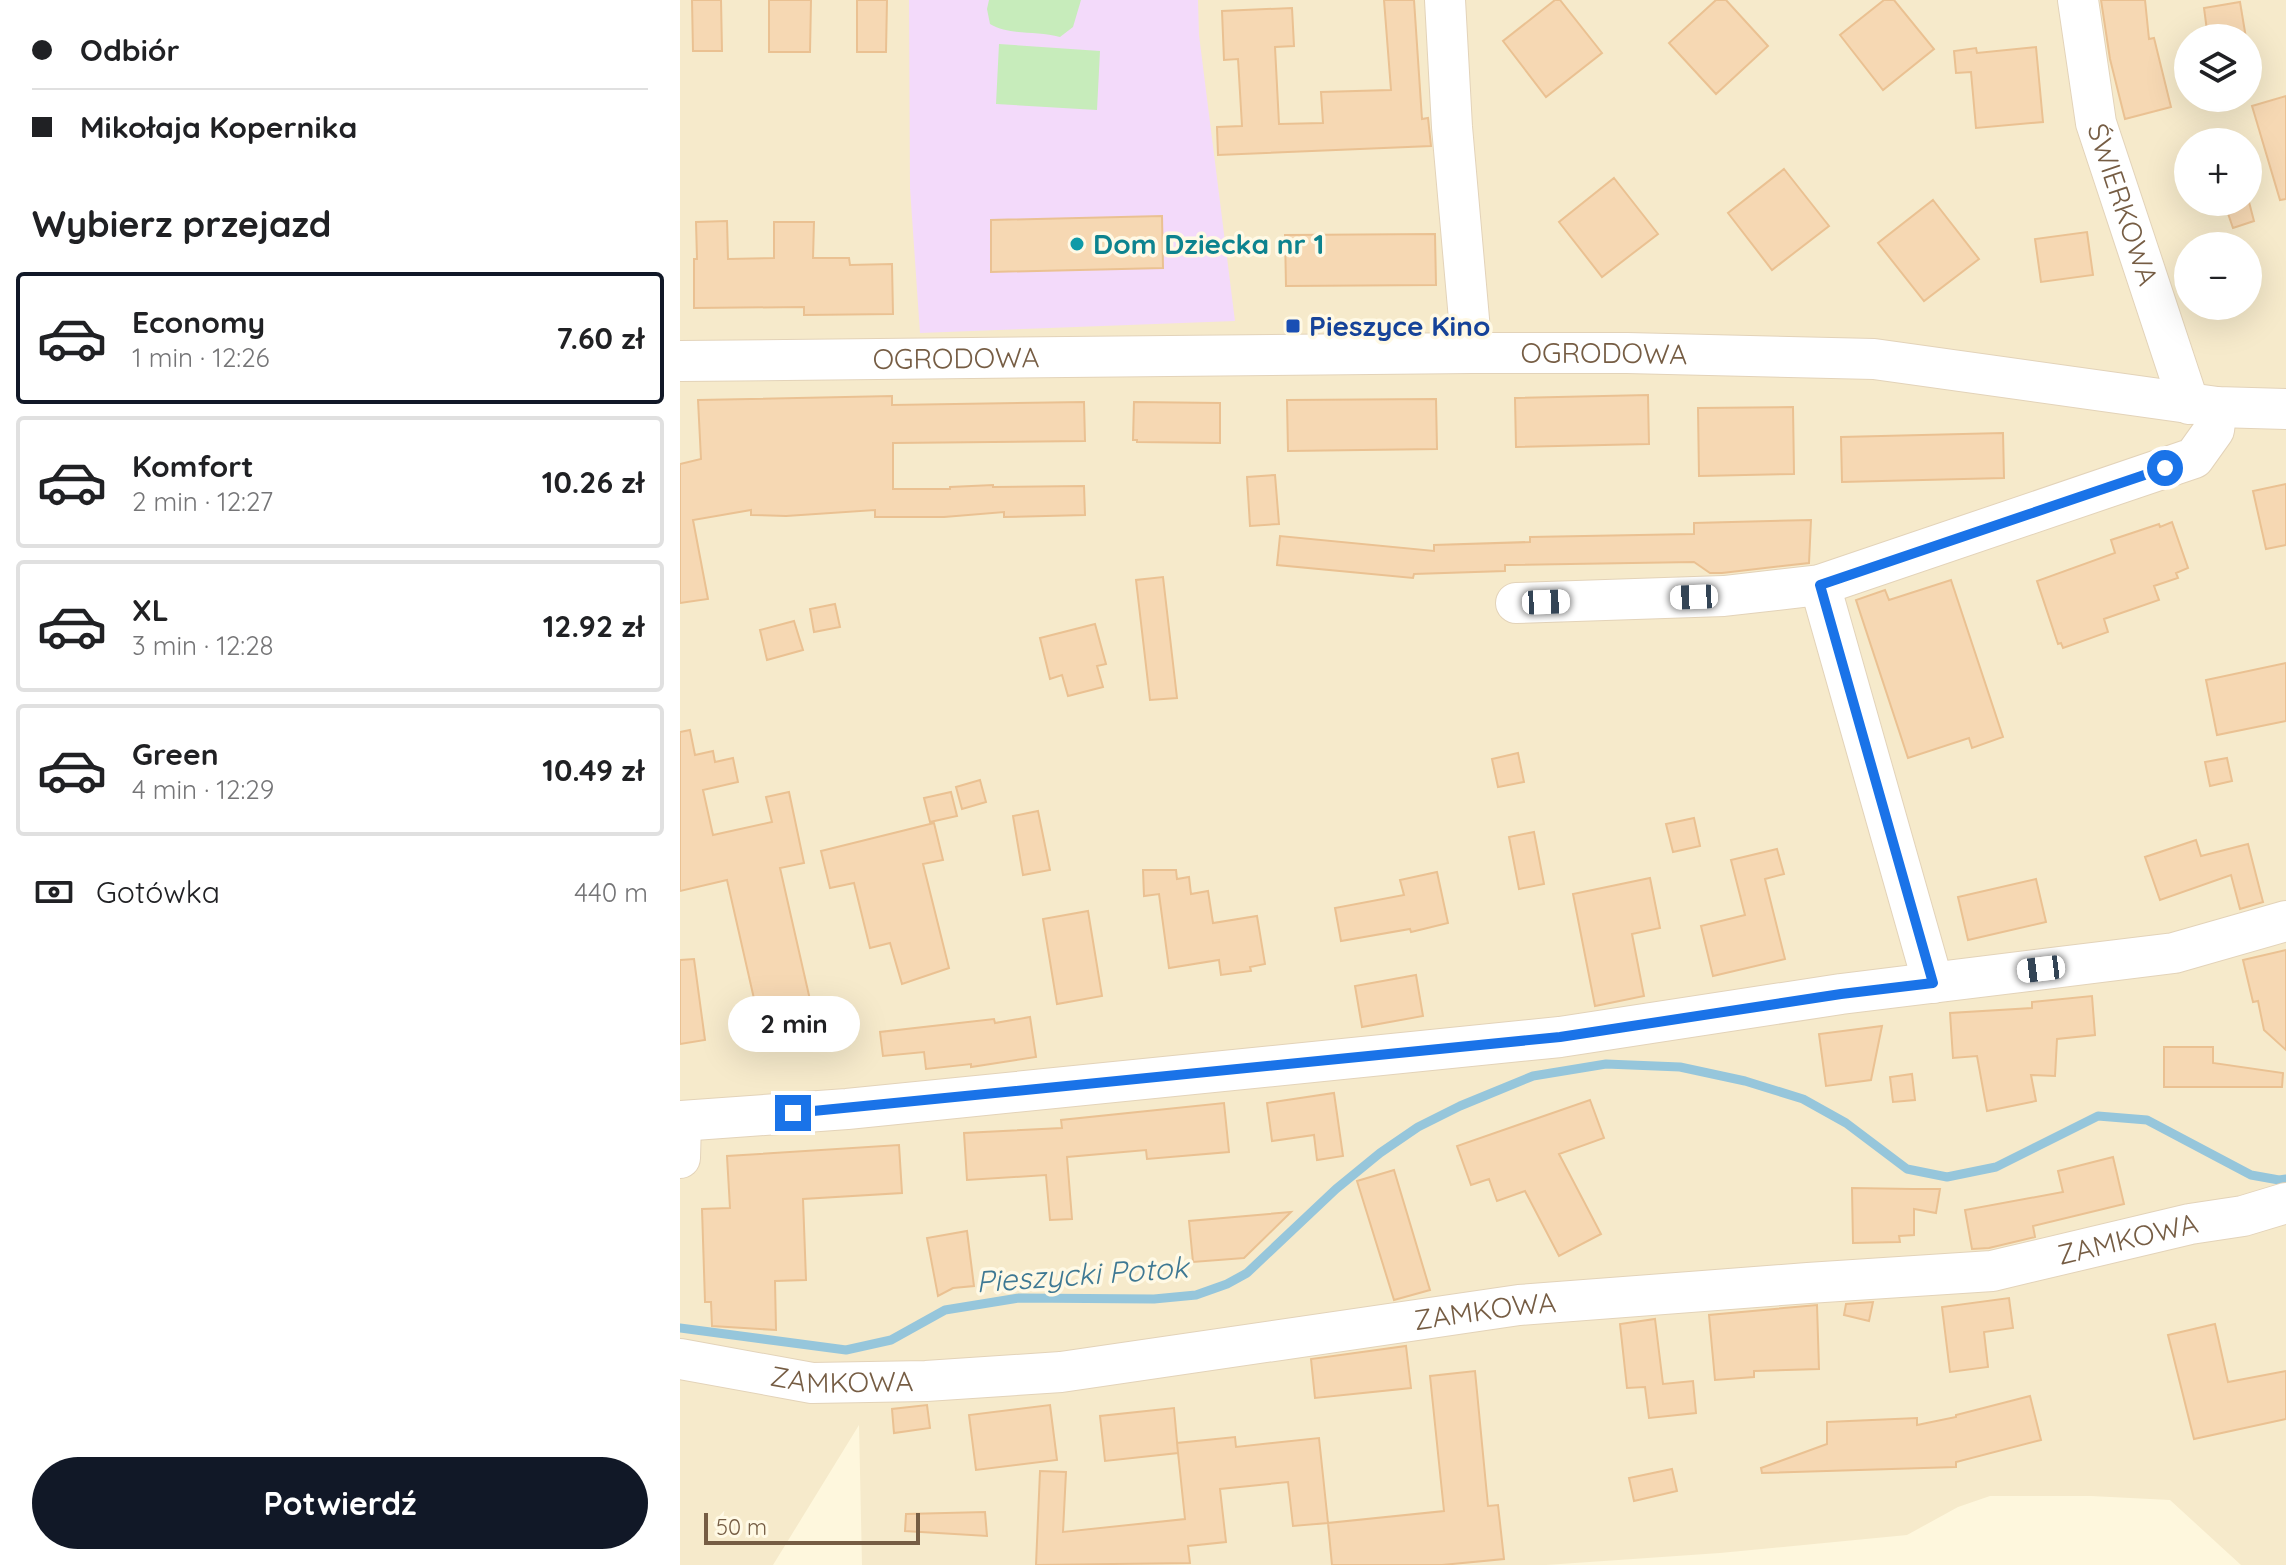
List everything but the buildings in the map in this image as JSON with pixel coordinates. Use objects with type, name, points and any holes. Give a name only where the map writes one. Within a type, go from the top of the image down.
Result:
[{"type":"street","points":[[1445,0],[1452,127],[1472,353]]},
{"type":"street","name":"ŚWIERKOWA","points":[[2078,0],[2096,123],[2203,405]]},
{"type":"street","name":"OGRODOWA","points":[[680,361],[1472,353],[1874,359],[2203,405],[2286,409]]},
{"type":"street","points":[[1516,603],[1724,596],[1820,585],[2194,458],[2214,430],[2203,405]]},
{"type":"street","points":[[1820,585],[1933,983]]},
{"type":"street","points":[[680,1158],[680,1121],[847,1109],[1560,1037],[1841,994],[2174,953],[2286,921]]},
{"type":"street","name":"ZAMKOWA","points":[[680,1359],[812,1383],[926,1381],[1061,1372],[1519,1305],[1992,1271],[2190,1224],[2243,1216],[2286,1203]]},
{"type":"shaded area","points":[[680,0],[2286,0],[2286,1565],[2241,1565],[2170,1500],[1990,1496],[1958,1507],[1907,1535],[1720,1553],[1546,1565],[862,1565],[859,1425],[773,1565],[680,1565]]},
{"type":"shaded area","points":[[909,0],[1198,0],[1199,35],[1235,321],[920,333],[910,188]]},
{"type":"green space","points":[[989,0],[1081,0],[1073,27],[1060,37],[1006,30],[990,24]]},
{"type":"green space","points":[[999,44],[1100,51],[1097,110],[996,104]]},
{"type":"waterway","name":"Pieszycki Potok","points":[[680,1328],[846,1350],[891,1340],[945,1310],[1019,1298],[1154,1299],[1196,1295],[1247,1273],[1336,1189],[1418,1127],[1533,1076],[1606,1064],[1680,1067],[1745,1081],[1803,1099],[1846,1123],[1907,1169],[1947,1177],[1996,1167],[2098,1116],[2147,1120],[2251,1175],[2286,1179]]},
{"type":"place","name":"Dom Dziecka nr 1","points":[[1077,244]]},
{"type":"place","name":"Pieszyce Kino","points":[[1293,326]]},
{"type":"route","points":[[793,1113],[1560,1037],[1933,983],[1820,585],[2165,468]]}]
